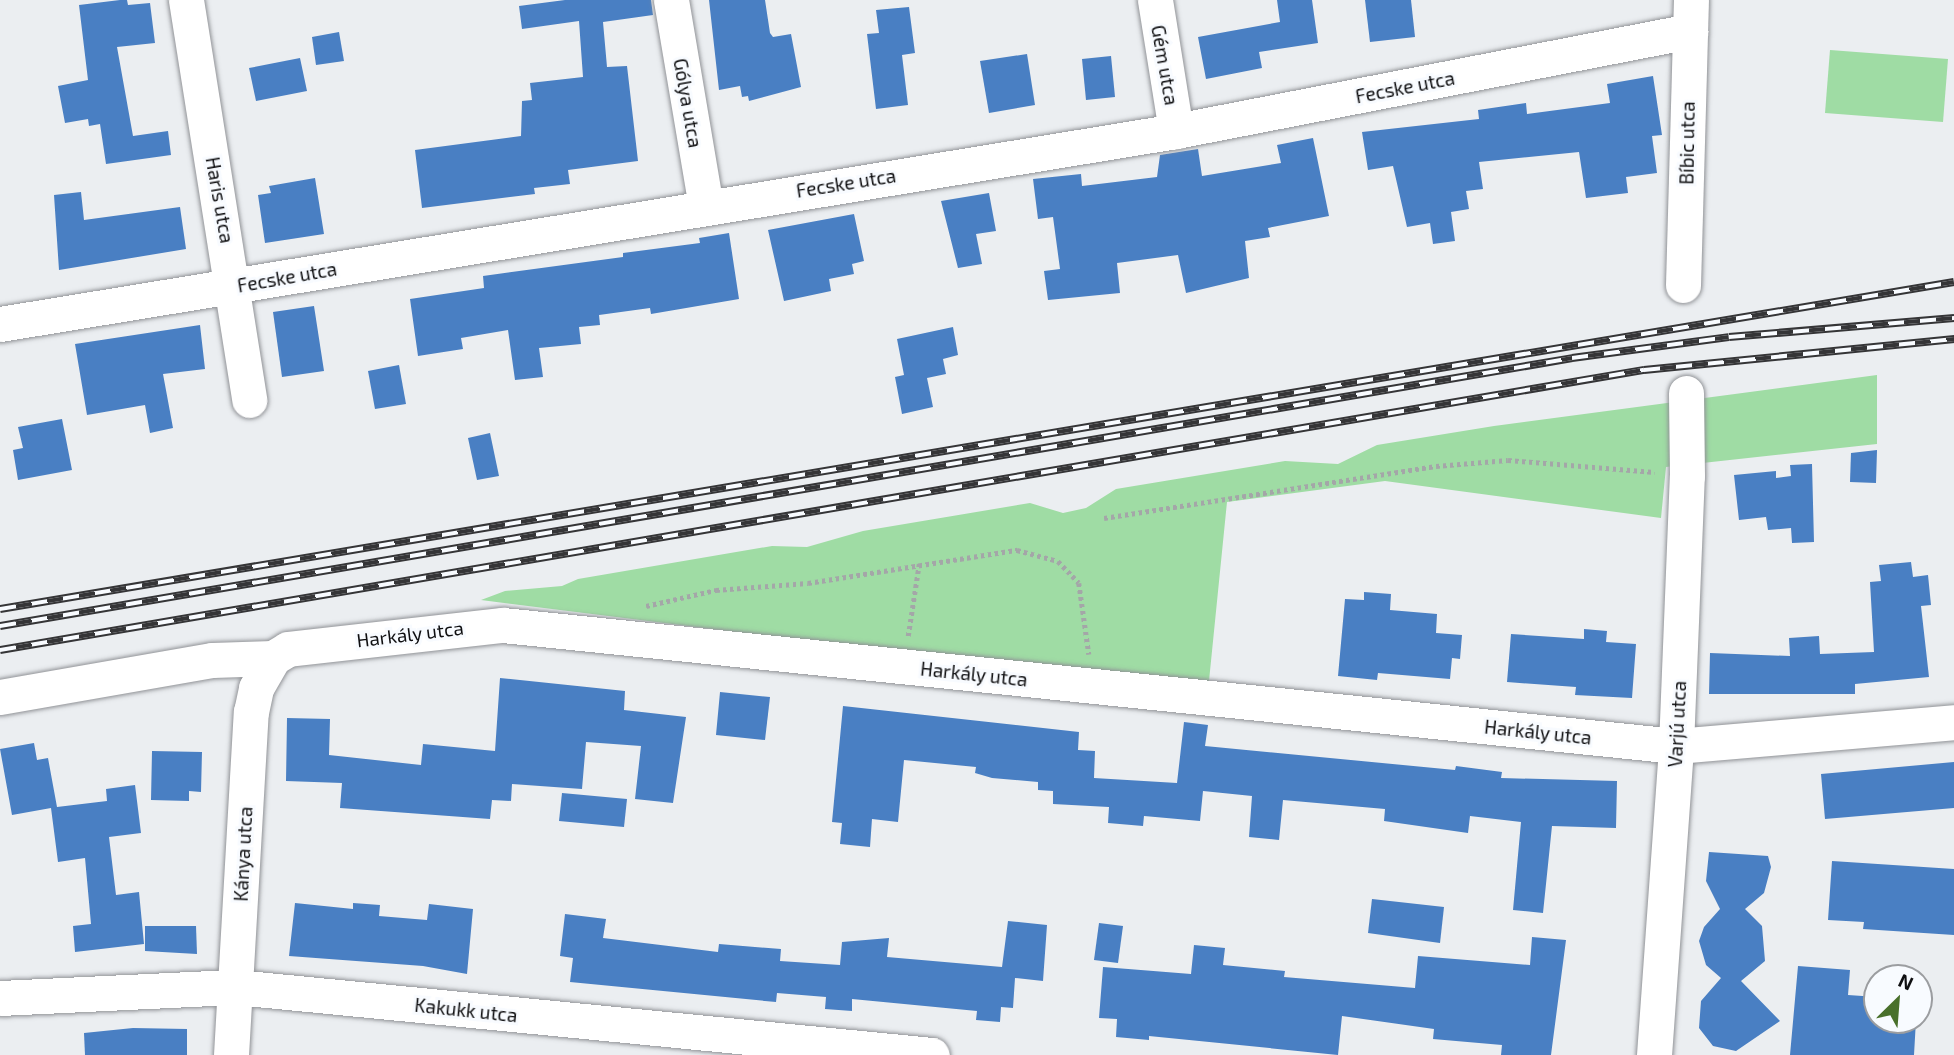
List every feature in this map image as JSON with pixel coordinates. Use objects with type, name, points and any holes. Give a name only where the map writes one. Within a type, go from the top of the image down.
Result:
[{"type":"street","name":"Haris utca","points":[[186,0],[234,286],[249,400]]},
{"type":"street","name":"Gólya utca","points":[[671,0],[706,206]]},
{"type":"street","name":"Gém utca","points":[[1154,0],[1176,131]]},
{"type":"street","name":"Fecske utca","points":[[0,324],[706,206],[1176,131],[1690,16]]},
{"type":"street","name":"Bíbic utca","points":[[1683,285],[1690,16]]},
{"type":"street","name":"Varjú utca","points":[[1654,1055],[1676,746],[1687,476],[1686,393]]},
{"type":"street","name":"Harkály utca","points":[[0,697],[212,660],[273,658],[288,649],[458,627],[503,625],[1676,746],[1954,722]]},
{"type":"street","name":"Kánya utca","points":[[231,1055],[251,712],[256,688],[273,658]]},
{"type":"street","name":"Kakukk utca","points":[[0,998],[236,987],[932,1055]]},
{"type":"path","points":[[1104,518],[1436,466],[1508,460],[1687,476]]},
{"type":"path","points":[[623,638],[635,612],[649,604],[716,590],[808,583],[1017,550],[1058,561],[1079,583],[1094,686]]},
{"type":"path","points":[[903,667],[919,564]]},
{"type":"green space","points":[[1830,50],[1948,59],[1943,122],[1825,113]]},
{"type":"green space","points":[[1877,375],[1877,444],[1666,467],[1661,518],[1385,481],[1227,502],[1208,691],[481,600],[505,591],[562,586],[578,579],[772,546],[807,547],[863,531],[1030,503],[1063,513],[1086,508],[1116,489],[1285,461],[1338,464],[1377,445],[1494,426]]},
{"type":"building","points":[[127,0],[128,5],[150,3],[155,43],[117,47],[133,136],[168,131],[171,155],[106,164],[100,124],[89,126],[88,119],[65,123],[58,86],[88,80],[79,5]]},
{"type":"building","points":[[565,0],[651,0],[653,15],[603,22],[607,67],[627,66],[638,161],[568,170],[570,184],[534,188],[535,194],[422,208],[415,150],[521,136],[522,101],[532,100],[530,83],[583,77],[579,21],[522,29],[519,6]]},
{"type":"building","points":[[709,0],[765,0],[773,37],[791,34],[801,87],[749,101],[748,96],[742,97],[740,86],[719,90]]},
{"type":"building","points":[[1277,0],[1312,0],[1318,43],[1259,52],[1262,68],[1206,79],[1198,37],[1280,22]]},
{"type":"building","points":[[1365,0],[1411,0],[1415,37],[1370,42]]},
{"type":"building","points":[[909,7],[915,53],[902,55],[908,105],[876,109],[867,34],[879,33],[876,10]]},
{"type":"building","points":[[339,32],[344,61],[316,65],[312,37]]},
{"type":"building","points":[[1027,54],[1035,105],[989,113],[980,61]]},
{"type":"building","points":[[1111,56],[1115,97],[1086,100],[1082,59]]},
{"type":"building","points":[[300,58],[307,91],[256,101],[249,68]]},
{"type":"building","points":[[1653,76],[1662,135],[1652,136],[1657,173],[1626,177],[1628,193],[1586,198],[1579,152],[1479,162],[1483,189],[1466,191],[1469,209],[1451,212],[1455,241],[1433,244],[1430,223],[1407,227],[1393,166],[1368,170],[1362,132],[1479,119],[1478,110],[1526,103],[1527,114],[1610,103],[1607,84]]},
{"type":"building","points":[[1313,138],[1329,216],[1268,228],[1270,237],[1245,241],[1249,278],[1186,293],[1178,255],[1117,263],[1120,293],[1048,300],[1044,271],[1060,269],[1053,217],[1038,219],[1033,179],[1081,174],[1082,186],[1157,177],[1160,155],[1198,149],[1202,176],[1281,163],[1277,145]]},
{"type":"building","points":[[315,178],[324,234],[265,243],[258,195],[271,193],[269,186]]},
{"type":"building","points":[[81,192],[84,220],[180,207],[186,249],[59,270],[54,195]]},
{"type":"building","points":[[989,193],[996,231],[976,234],[982,264],[958,268],[941,201]]},
{"type":"building","points":[[854,214],[864,261],[852,264],[854,274],[829,279],[831,291],[784,301],[768,230]]},
{"type":"building","points":[[729,233],[739,299],[651,314],[650,308],[599,315],[600,325],[579,327],[581,344],[539,348],[543,377],[515,380],[508,330],[461,338],[463,349],[418,356],[410,299],[484,288],[483,276],[623,257],[623,253],[700,243],[699,238]]},
{"type":"building","points":[[314,306],[324,371],[282,377],[273,312]]},
{"type":"building","points":[[200,325],[205,369],[163,374],[173,428],[150,433],[145,405],[87,415],[75,344]]},
{"type":"building","points":[[953,327],[958,355],[943,359],[946,374],[927,378],[933,407],[902,414],[895,377],[904,375],[897,339]]},
{"type":"building","points":[[399,365],[406,404],[375,409],[368,371]]},
{"type":"building","points":[[62,419],[72,470],[18,480],[13,450],[23,448],[18,427]]},
{"type":"building","points":[[490,433],[499,476],[477,480],[468,438]]},
{"type":"building","points":[[1877,450],[1876,483],[1850,482],[1851,453]]},
{"type":"building","points":[[1812,464],[1814,542],[1792,543],[1791,528],[1768,530],[1766,517],[1739,520],[1734,475],[1776,471],[1776,478],[1791,476],[1790,465]]},
{"type":"building","points":[[1911,562],[1913,577],[1928,575],[1931,605],[1921,606],[1929,677],[1855,684],[1855,694],[1709,694],[1710,653],[1790,656],[1789,638],[1819,636],[1820,654],[1874,652],[1870,582],[1881,581],[1879,565]]},
{"type":"building","points":[[1364,592],[1391,594],[1390,610],[1437,614],[1436,633],[1462,635],[1460,659],[1452,658],[1450,679],[1378,673],[1377,680],[1338,676],[1345,599],[1364,600]]},
{"type":"building","points":[[1584,629],[1607,631],[1606,642],[1636,644],[1632,698],[1575,695],[1576,687],[1507,682],[1511,634],[1584,639]]},
{"type":"building","points":[[500,678],[625,691],[624,710],[686,717],[673,803],[635,799],[641,746],[586,742],[582,789],[512,784],[511,801],[492,800],[490,819],[340,808],[342,783],[286,781],[287,718],[330,719],[329,755],[421,765],[423,744],[495,751]]},
{"type":"building","points":[[720,692],[770,697],[765,740],[716,735]]},
{"type":"building","points":[[843,706],[1079,732],[1078,750],[1095,751],[1094,778],[1177,783],[1184,722],[1208,725],[1205,746],[1455,770],[1456,766],[1502,772],[1501,778],[1617,781],[1616,828],[1552,826],[1543,913],[1513,910],[1521,822],[1470,816],[1468,833],[1384,821],[1385,809],[1283,800],[1279,840],[1249,837],[1252,796],[1203,791],[1200,821],[1144,816],[1143,826],[1108,823],[1109,807],[1053,804],[1053,791],[1038,790],[1038,782],[992,778],[975,773],[976,767],[904,760],[898,822],[872,819],[870,847],[840,844],[842,823],[832,822]]},
{"type":"building","points":[[34,743],[37,760],[48,758],[57,807],[107,801],[106,789],[135,785],[141,833],[109,837],[116,895],[139,892],[144,944],[75,952],[73,926],[91,924],[85,858],[58,862],[51,808],[12,815],[0,749]]},
{"type":"building","points":[[152,751],[202,752],[201,792],[189,791],[189,801],[151,800]]},
{"type":"building","points":[[1954,762],[1954,808],[1825,819],[1821,774]]},
{"type":"building","points":[[562,793],[627,799],[624,827],[559,821]]},
{"type":"building","points":[[1709,852],[1768,856],[1771,867],[1764,893],[1745,909],[1762,926],[1765,961],[1741,981],[1780,1021],[1736,1051],[1713,1046],[1699,1028],[1701,1001],[1721,978],[1706,965],[1699,941],[1704,927],[1720,909],[1706,881]]},
{"type":"building","points":[[1832,861],[1954,869],[1954,935],[1863,929],[1864,922],[1828,920]]},
{"type":"building","points":[[1372,899],[1444,907],[1440,943],[1368,933]]},
{"type":"building","points":[[295,903],[353,909],[353,903],[380,905],[379,916],[427,920],[429,904],[473,909],[467,974],[423,966],[289,956]]},
{"type":"building","points":[[565,914],[606,919],[603,938],[718,952],[719,944],[781,949],[780,961],[840,965],[842,942],[889,938],[887,957],[1002,967],[1008,921],[1047,925],[1043,981],[1015,978],[1013,1008],[1001,1007],[1000,1022],[976,1020],[977,1011],[852,999],[852,1011],[825,1009],[826,997],[777,993],[776,1002],[570,982],[573,958],[560,956]]},
{"type":"building","points":[[1099,923],[1123,926],[1118,963],[1094,960]]},
{"type":"building","points":[[145,926],[196,926],[197,954],[145,951]]},
{"type":"building","points":[[1532,937],[1566,940],[1551,1055],[1501,1055],[1502,1045],[1433,1039],[1434,1029],[1342,1016],[1338,1055],[1149,1036],[1149,1040],[1116,1037],[1117,1019],[1099,1018],[1103,967],[1191,974],[1194,945],[1225,948],[1223,965],[1285,971],[1284,977],[1415,988],[1418,956],[1530,965]]},
{"type":"building","points":[[1798,966],[1850,970],[1848,995],[1863,996],[1863,1034],[1915,1034],[1914,1055],[1790,1055]]},
{"type":"building","points":[[133,1028],[187,1029],[187,1055],[85,1055],[84,1033]]},
{"type":"railway","points":[[0,609],[1954,282]]},
{"type":"railway","points":[[0,626],[1572,358],[1729,337],[1954,318]]},
{"type":"railway","points":[[0,650],[1644,370],[1954,339]]}]
